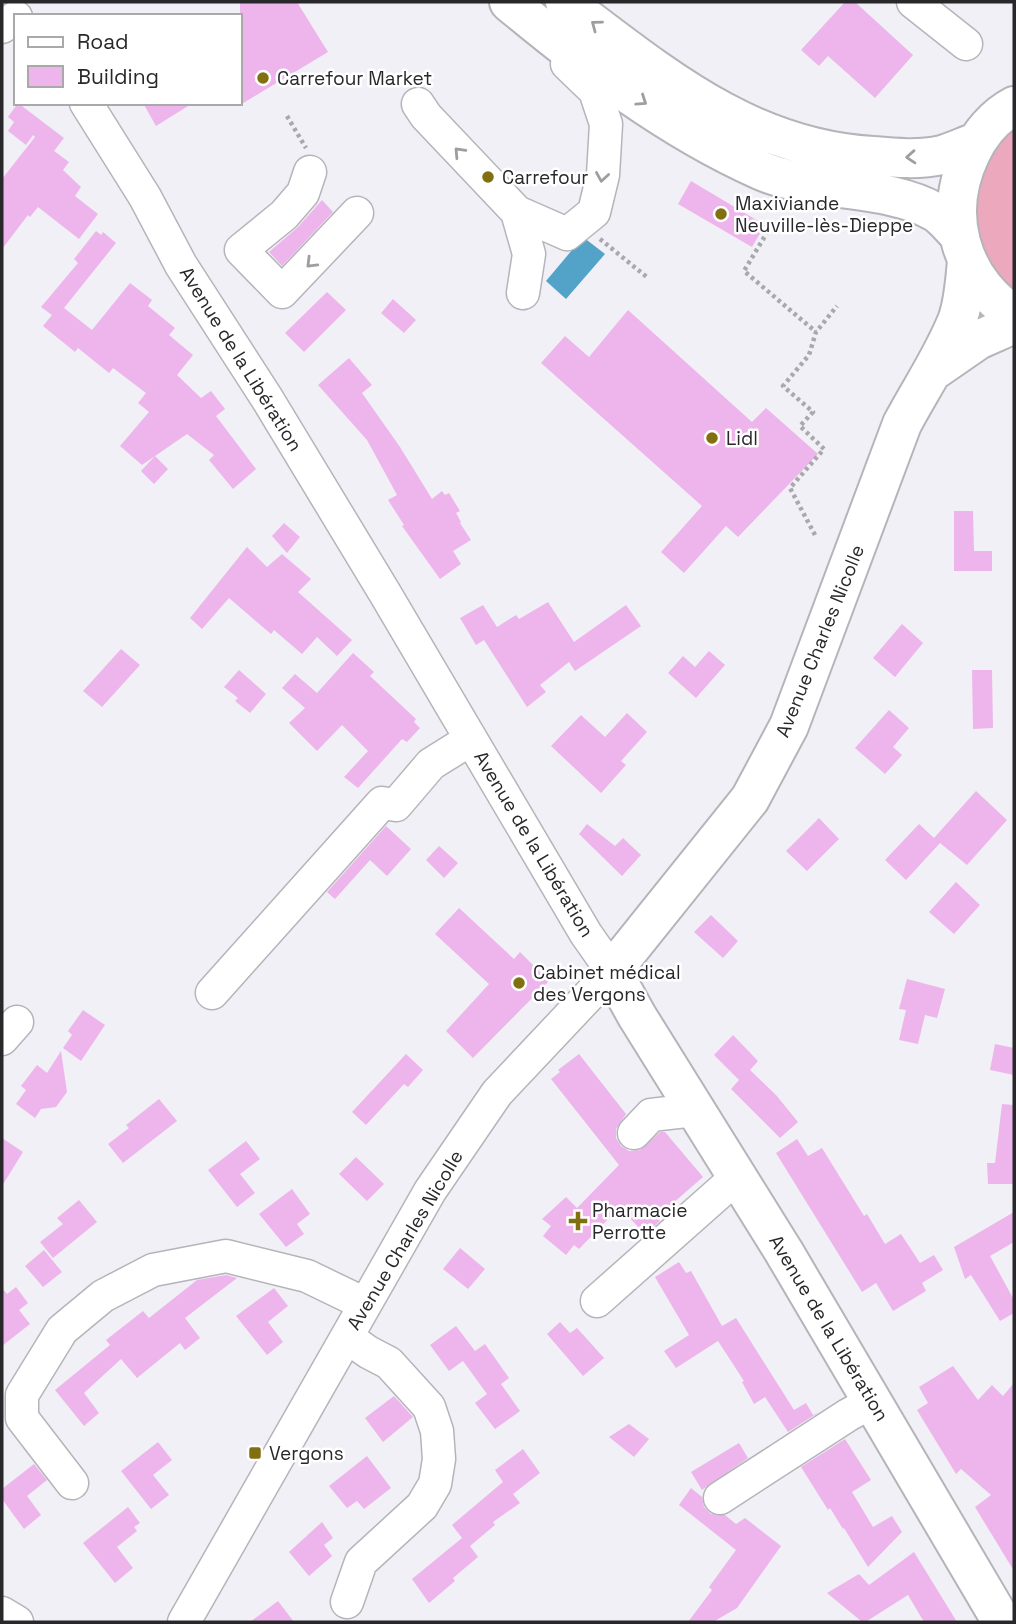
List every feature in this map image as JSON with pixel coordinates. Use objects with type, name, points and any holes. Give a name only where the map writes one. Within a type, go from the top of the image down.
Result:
[{"type":"main road","points":[[506,2],[674,124],[763,172],[806,183],[898,198],[936,212],[963,248],[981,285],[1014,315]]},
{"type":"main road","points":[[565,2],[685,91],[740,122],[791,143],[846,155],[898,158],[942,155],[977,142],[991,124],[1014,106]]},
{"type":"main road","name":"Avenue Charles Nicolle","points":[[612,971],[750,799],[789,726],[902,424],[922,385],[934,370],[957,319],[964,290],[963,248],[956,202],[963,170],[977,142]]},
{"type":"main road","name":"Avenue Charles Nicolle","points":[[934,370],[978,340],[1014,324]]},
{"type":"main road","name":"Avenue de la Libération","points":[[612,971],[873,1402],[1002,1622]]},
{"type":"street","points":[[418,104],[426,116],[517,212],[528,254],[523,293],[574,229],[594,212],[603,175],[606,124],[594,91],[506,2]]},
{"type":"street","points":[[913,2],[965,44]]},
{"type":"street","name":"Avenue de la Libération","points":[[87,105],[145,197],[181,265],[282,422],[586,934],[612,971]]},
{"type":"street","points":[[310,163],[303,193],[284,215],[241,250],[282,292],[357,213]]},
{"type":"street","points":[[517,212],[574,229]]},
{"type":"street","points":[[212,993],[382,803],[396,805],[431,764],[471,739]]},
{"type":"street","name":"Avenue Charles Nicolle","points":[[184,1622],[430,1191],[497,1093],[612,971]]},
{"type":"street","points":[[634,1133],[651,1115],[695,1110]]},
{"type":"street","points":[[597,1301],[737,1177]]},
{"type":"street","points":[[72,1483],[22,1419],[22,1395],[62,1330],[103,1296],[153,1270],[226,1256],[307,1276],[365,1304]]},
{"type":"street","points":[[347,1337],[389,1363],[429,1406],[437,1431],[439,1459],[435,1484],[422,1506],[360,1562],[347,1602]]},
{"type":"street","points":[[720,1498],[848,1415],[873,1402]]},
{"type":"street","points":[[2,1613],[16,1622]]},
{"type":"path","points":[[287,116],[310,163]]},
{"type":"path","points":[[574,229],[648,278]]},
{"type":"path","points":[[768,231],[744,271],[816,332]]},
{"type":"path","points":[[815,535],[790,488],[824,449],[800,426],[813,412],[783,386],[809,355],[816,332],[837,306]]},
{"type":"shaded area","points":[[1014,127],[1014,294],[993,270],[985,255],[978,240],[973,207],[982,168],[994,149]]},
{"type":"water","points":[[583,237],[605,254],[566,299],[546,281]]},
{"type":"building","name":"Carrefour Market","points":[[240,2],[297,2],[328,52],[242,104]]},
{"type":"building","points":[[845,2],[855,2],[913,55],[875,98],[828,56],[819,66],[801,50]]},
{"type":"building","points":[[17,105],[21,105],[64,138],[54,151],[69,162],[63,170],[81,187],[75,196],[98,214],[79,239],[38,207],[30,217],[28,215],[2,249],[2,179],[35,137],[33,135],[26,145],[8,131],[14,122],[8,117]]},
{"type":"building","points":[[144,105],[190,105],[156,126]]},
{"type":"building","name":"Maxiviande Neuville-lès-Dieppe","points":[[691,181],[765,225],[752,247],[678,204]]},
{"type":"building","points":[[322,200],[333,212],[282,266],[269,252],[298,227]]},
{"type":"building","points":[[96,231],[101,235],[103,232],[116,243],[64,308],[92,330],[130,283],[152,300],[148,306],[175,328],[169,335],[193,355],[177,375],[201,398],[211,391],[225,409],[216,416],[256,469],[233,489],[209,460],[214,455],[187,434],[142,465],[120,446],[149,412],[138,403],[146,393],[113,368],[109,373],[78,348],[75,352],[43,326],[52,315],[41,307],[78,263],[74,259]]},
{"type":"building","points":[[327,292],[346,310],[304,352],[285,333]]},
{"type":"building","points":[[393,299],[416,320],[404,333],[381,313]]},
{"type":"building","name":"Lidl","points":[[628,310],[752,422],[766,408],[818,454],[738,537],[726,526],[684,573],[661,552],[702,506],[541,363],[565,336],[589,357]]},
{"type":"building","points":[[349,358],[372,385],[362,393],[432,499],[442,491],[445,495],[449,493],[460,511],[456,513],[471,540],[453,551],[461,564],[440,579],[402,526],[404,525],[388,500],[397,495],[367,440],[318,385]]},
{"type":"building","points":[[155,456],[168,469],[154,484],[141,471]]},
{"type":"building","points":[[954,511],[973,511],[974,551],[992,551],[992,571],[954,571]]},
{"type":"building","points":[[284,523],[300,537],[287,553],[272,536]]},
{"type":"building","points":[[247,547],[267,567],[282,554],[311,579],[298,592],[352,640],[337,656],[317,637],[302,654],[274,630],[271,634],[229,598],[202,629],[190,618]]},
{"type":"building","points":[[548,602],[574,642],[626,605],[641,626],[575,671],[569,662],[540,685],[546,692],[527,707],[484,640],[476,645],[460,618],[483,605],[497,627],[516,615],[519,619]]},
{"type":"building","points":[[902,624],[923,643],[895,677],[873,658]]},
{"type":"building","points":[[121,649],[140,665],[102,707],[83,691]]},
{"type":"building","points":[[709,651],[725,665],[696,698],[668,673],[683,656],[695,667]]},
{"type":"building","points":[[353,653],[374,672],[370,676],[416,719],[414,722],[420,728],[407,742],[402,739],[358,788],[344,777],[368,751],[342,725],[317,751],[289,723],[305,708],[282,688],[295,674],[317,693]]},
{"type":"building","points":[[239,670],[266,694],[250,713],[235,701],[238,698],[224,687]]},
{"type":"building","points":[[972,670],[992,670],[993,728],[973,729]]},
{"type":"building","points":[[889,710],[909,728],[893,747],[902,755],[885,774],[855,748]]},
{"type":"building","points":[[627,713],[647,732],[621,761],[626,765],[601,793],[551,746],[581,715],[605,737]]},
{"type":"building","points":[[976,791],[1007,820],[967,865],[940,843],[906,880],[885,860],[919,824],[934,838]]},
{"type":"building","points":[[819,818],[839,839],[807,871],[786,851]]},
{"type":"building","points":[[587,824],[615,846],[623,838],[641,855],[622,876],[579,834]]},
{"type":"building","points":[[386,826],[411,849],[387,876],[370,860],[335,899],[327,892]]},
{"type":"building","points":[[439,846],[458,863],[444,878],[426,860]]},
{"type":"building","points":[[956,882],[980,905],[954,934],[929,912]]},
{"type":"building","points":[[459,908],[514,959],[520,952],[549,981],[473,1058],[446,1031],[489,984],[435,934]]},
{"type":"building","points":[[711,915],[738,941],[723,958],[694,932]]},
{"type":"building","points":[[907,979],[945,989],[937,1018],[925,1015],[918,1044],[899,1040],[906,1010],[899,1009]]},
{"type":"building","points":[[83,1010],[105,1025],[81,1061],[63,1048],[72,1035],[68,1031]]},
{"type":"building","points":[[733,1035],[758,1061],[750,1070],[776,1095],[798,1122],[780,1138],[731,1089],[739,1080],[714,1055]]},
{"type":"building","points":[[995,1044],[1014,1048],[1014,1075],[990,1070]]},
{"type":"building","points":[[61,1051],[67,1092],[56,1107],[41,1109],[35,1118],[16,1104],[26,1090],[21,1086],[37,1065],[47,1073]]},
{"type":"building","points":[[406,1054],[423,1070],[408,1087],[404,1084],[366,1125],[352,1112]]},
{"type":"building","points":[[579,1054],[626,1114],[616,1129],[616,1138],[621,1146],[629,1151],[640,1150],[660,1132],[665,1132],[703,1177],[657,1217],[660,1221],[645,1234],[624,1212],[618,1218],[613,1214],[579,1249],[574,1245],[566,1255],[543,1236],[551,1226],[542,1219],[566,1197],[577,1208],[619,1165],[551,1079]]},
{"type":"building","points":[[159,1099],[177,1121],[123,1163],[108,1144],[129,1128],[126,1125]]},
{"type":"building","points":[[1002,1104],[1014,1105],[1014,1184],[988,1184],[987,1163],[995,1163]]},
{"type":"building","points":[[2,1138],[23,1152],[2,1186]]},
{"type":"building","points":[[797,1139],[808,1156],[822,1148],[864,1216],[867,1214],[885,1244],[901,1234],[920,1263],[934,1255],[943,1270],[922,1283],[926,1291],[893,1311],[876,1283],[862,1292],[776,1153]]},
{"type":"building","points":[[246,1141],[260,1159],[240,1174],[255,1193],[237,1207],[208,1170]]},
{"type":"building","points":[[356,1157],[384,1184],[367,1201],[339,1174]]},
{"type":"building","points":[[292,1189],[310,1214],[297,1224],[304,1234],[286,1247],[259,1214]]},
{"type":"building","points":[[79,1200],[97,1222],[53,1258],[40,1242],[63,1224],[57,1218]]},
{"type":"building","points":[[1014,1212],[1014,1242],[990,1256],[1014,1300],[1014,1313],[1000,1321],[971,1275],[965,1279],[954,1247]]},
{"type":"building","points":[[460,1248],[485,1269],[468,1289],[443,1269]]},
{"type":"building","points":[[44,1250],[62,1272],[43,1287],[25,1266]]},
{"type":"building","points":[[679,1262],[686,1273],[691,1271],[722,1326],[736,1318],[794,1410],[806,1403],[813,1415],[819,1412],[788,1432],[765,1397],[754,1404],[742,1382],[744,1381],[718,1341],[676,1368],[664,1351],[689,1335],[655,1277]]},
{"type":"building","points":[[226,1275],[237,1278],[185,1318],[200,1338],[185,1350],[180,1343],[137,1378],[121,1359],[84,1393],[99,1413],[84,1426],[55,1390],[110,1345],[106,1340],[143,1311],[149,1318],[197,1280]]},
{"type":"building","points":[[16,1287],[28,1303],[19,1310],[30,1324],[2,1346],[2,1288],[7,1294]]},
{"type":"building","points":[[274,1288],[288,1306],[268,1322],[283,1342],[267,1355],[236,1316]]},
{"type":"building","points":[[560,1322],[570,1333],[577,1328],[604,1358],[583,1376],[547,1334]]},
{"type":"building","points":[[456,1326],[475,1351],[485,1344],[509,1378],[501,1384],[520,1411],[495,1429],[475,1403],[487,1394],[463,1361],[449,1371],[430,1345]]},
{"type":"building","points":[[953,1366],[978,1400],[992,1385],[1003,1396],[1014,1383],[1014,1571],[975,1507],[991,1495],[961,1469],[956,1474],[917,1410],[928,1403],[919,1387]]},
{"type":"building","points":[[394,1396],[413,1417],[383,1442],[365,1418]]},
{"type":"building","points":[[629,1424],[649,1439],[634,1457],[609,1437]]},
{"type":"building","points":[[845,1439],[871,1480],[852,1492],[873,1527],[892,1516],[902,1532],[868,1567],[801,1467]]},
{"type":"building","points":[[158,1442],[172,1460],[153,1475],[169,1495],[151,1509],[121,1471]]},
{"type":"building","points":[[739,1443],[748,1458],[702,1490],[691,1472]]},
{"type":"building","points":[[523,1449],[540,1473],[513,1494],[520,1503],[493,1522],[495,1525],[470,1546],[478,1557],[429,1603],[412,1579],[462,1538],[452,1525],[503,1482],[495,1470]]},
{"type":"building","points":[[367,1456],[391,1488],[364,1509],[357,1501],[347,1508],[329,1486]]},
{"type":"building","points":[[34,1464],[47,1480],[27,1496],[41,1515],[24,1529],[2,1499],[2,1489]]},
{"type":"building","points":[[691,1488],[702,1497],[704,1507],[711,1514],[725,1515],[736,1524],[745,1518],[781,1546],[737,1608],[713,1622],[688,1622],[712,1590],[709,1587],[736,1550],[679,1505]]},
{"type":"building","points":[[128,1507],[140,1523],[134,1527],[137,1531],[117,1547],[133,1568],[115,1583],[83,1543]]},
{"type":"building","points":[[322,1522],[333,1538],[324,1545],[332,1556],[309,1576],[289,1552]]},
{"type":"building","points":[[914,1552],[957,1622],[924,1622],[908,1595],[867,1621],[861,1621],[827,1593],[859,1574],[869,1585]]},
{"type":"building","points":[[278,1601],[294,1622],[250,1622]]},
{"type":"place","name":"Carrefour Market","points":[[263,78]]},
{"type":"place","name":"Carrefour","points":[[488,177]]},
{"type":"place","name":"Maxiviande Neuville-lès-Dieppe","points":[[721,214]]},
{"type":"place","name":"Lidl","points":[[712,438]]},
{"type":"place","name":"Cabinet médical des Vergons","points":[[519,983]]},
{"type":"place","name":"Pharmacie Perrotte","points":[[578,1221]]},
{"type":"place","name":"Vergons","points":[[255,1453]]}]
